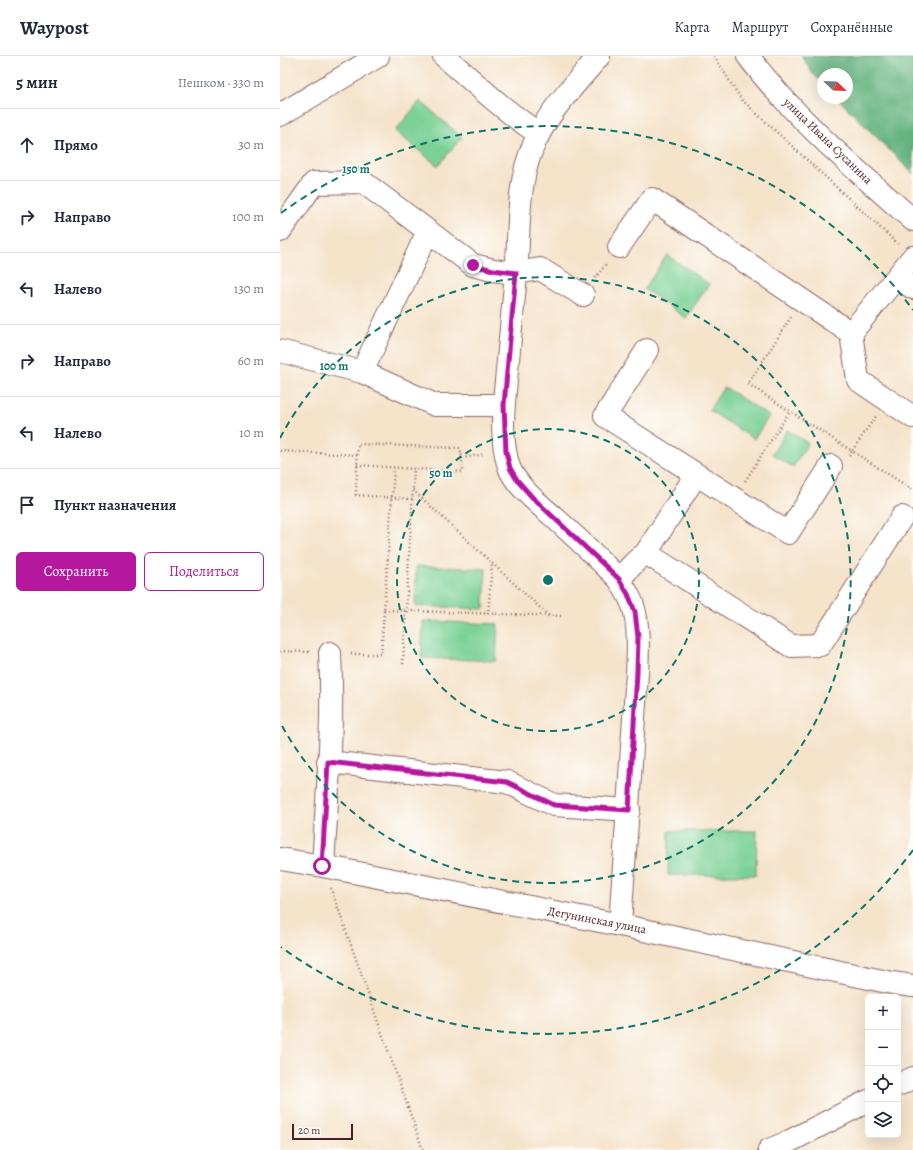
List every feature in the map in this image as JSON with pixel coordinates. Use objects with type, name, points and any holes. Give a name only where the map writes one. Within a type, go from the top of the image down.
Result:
[{"type":"street","points":[[282,111],[378,56]]},
{"type":"street","points":[[444,56],[515,118],[538,133]]},
{"type":"street","points":[[599,56],[549,116],[538,133],[524,174],[520,199],[516,273],[504,405],[506,452],[510,468],[517,480],[532,497],[619,579],[628,594],[635,612],[638,637],[637,672],[629,810],[620,925]]},
{"type":"street","name":"улица Ивана Сусанина","points":[[748,56],[794,110],[863,176],[913,220]]},
{"type":"street","points":[[280,231],[314,183],[363,182],[473,265],[493,270],[516,273],[540,269],[583,295]]},
{"type":"street","points":[[619,247],[652,198],[851,333],[858,380],[913,417]]},
{"type":"street","points":[[362,372],[428,231]]},
{"type":"street","points":[[851,333],[905,282],[913,257]]},
{"type":"street","points":[[647,350],[605,416],[696,475],[788,533],[831,466]]},
{"type":"street","points":[[280,351],[362,372],[435,404],[504,405]]},
{"type":"street","points":[[619,579],[646,553],[696,475]]},
{"type":"street","points":[[646,553],[791,646],[820,645],[902,517]]},
{"type":"street","points":[[322,866],[328,762],[331,675],[330,653]]},
{"type":"street","points":[[328,762],[507,782],[554,805],[629,810]]},
{"type":"street","name":"Дегунинская улица","points":[[280,859],[620,925],[913,986]]},
{"type":"street","points":[[901,1084],[913,1078]]},
{"type":"street","points":[[768,1150],[786,1143],[866,1102]]},
{"type":"path","points":[[714,56],[742,99],[913,257]]},
{"type":"path","points":[[583,295],[619,247]]},
{"type":"path","points":[[802,300],[748,384],[852,451],[876,416]]},
{"type":"path","points":[[734,498],[790,411]]},
{"type":"path","points":[[357,465],[463,472],[460,448],[358,444],[358,455],[357,465],[356,495],[412,499]]},
{"type":"path","points":[[280,451],[358,455]]},
{"type":"path","points":[[462,458],[480,454],[506,452]]},
{"type":"path","points":[[280,651],[381,654],[394,468]]},
{"type":"path","points":[[403,664],[414,469]]},
{"type":"path","points":[[413,489],[549,616]]},
{"type":"path","points":[[488,614],[492,563]]},
{"type":"path","points":[[384,610],[562,616]]},
{"type":"path","points":[[322,866],[423,1150]]},
{"type":"green space","points":[[801,56],[913,56],[913,174],[843,104],[853,104],[853,68],[817,68],[817,78]]},
{"type":"green space","points":[[420,101],[462,137],[438,166],[395,131]]},
{"type":"green space","points":[[667,255],[709,284],[686,318],[644,289]]},
{"type":"green space","points":[[724,387],[769,416],[754,439],[709,410]]},
{"type":"green space","points":[[787,430],[808,443],[793,467],[772,454]]},
{"type":"green space","points":[[416,566],[486,569],[484,609],[415,606]]},
{"type":"green space","points":[[423,621],[498,624],[496,661],[421,658]]},
{"type":"green space","points":[[669,831],[757,831],[756,875],[668,875]]},
{"type":"route","points":[[322,866],[328,762],[507,782],[554,805],[629,810],[637,672],[638,637],[635,612],[628,594],[619,579],[532,497],[517,480],[510,468],[506,452],[504,432],[504,405],[516,273],[493,270],[473,265]]}]
